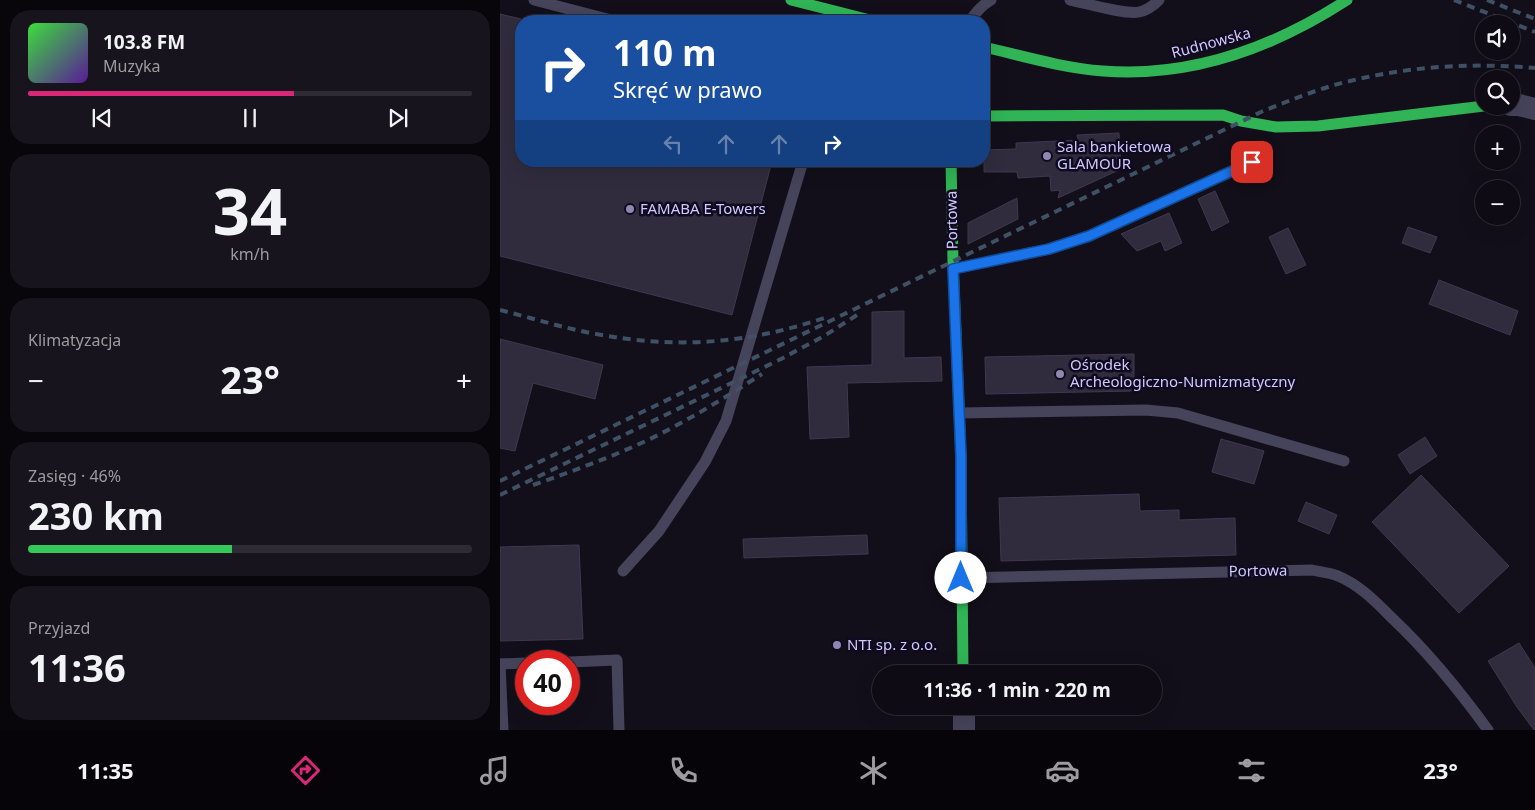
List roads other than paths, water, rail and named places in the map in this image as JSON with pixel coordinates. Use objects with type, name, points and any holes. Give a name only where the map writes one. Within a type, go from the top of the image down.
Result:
[{"type":"street","points":[[790,0],[808,2],[853,15]]},
{"type":"street","name":"Rudnowska","points":[[990,49],[1062,65],[1104,71],[1146,72],[1186,68],[1270,43],[1314,21],[1346,1]]},
{"type":"street","points":[[1520,106],[1535,109]]},
{"type":"street","points":[[990,116],[1224,115],[1241,121],[1276,127],[1318,126],[1475,107]]},
{"type":"street","name":"Portowa","points":[[951,167],[953,269],[961,457],[963,665]]},
{"type":"street","points":[[964,715],[964,730]]},
{"type":"lane","points":[[534,0],[592,15]]},
{"type":"lane","points":[[973,15],[985,3],[991,0]]},
{"type":"lane","points":[[1070,0],[1127,13],[1151,8],[1159,0]]},
{"type":"lane","points":[[953,269],[1049,249],[1089,236],[1252,162]]},
{"type":"lane","points":[[623,570],[659,531],[705,462],[726,422],[800,167]]},
{"type":"lane","points":[[959,413],[1146,410],[1178,413],[1344,461]]},
{"type":"lane","name":"Portowa","points":[[961,578],[1312,570],[1338,576],[1355,585],[1378,604],[1420,645],[1461,693],[1488,730]]},
{"type":"lane","points":[[580,662],[617,660],[619,730]]},
{"type":"lane","points":[[503,730],[500,664],[515,663]]},
{"type":"railway","points":[[1454,0],[1535,32]]},
{"type":"railway","points":[[1487,0],[1535,19]]},
{"type":"railway","points":[[500,481],[1263,111],[1331,86],[1381,74],[1458,66],[1535,68]]},
{"type":"railway","points":[[500,310],[596,334],[626,339],[683,342],[711,341],[767,334],[824,318]]},
{"type":"railway","points":[[500,495],[781,359],[824,336],[857,315]]},
{"type":"railway","points":[[533,485],[607,458],[650,439],[707,408],[762,374]]},
{"type":"place","name":"Sala bankietowa GLAMOUR","points":[[1047,156]]},
{"type":"place","name":"FAMABA E-Towers","points":[[630,209]]},
{"type":"place","name":"Ośrodek Archeologiczno-Numizmatyczny","points":[[1060,374]]},
{"type":"place","name":"NTI sp. z o.o.","points":[[837,645]]}]
